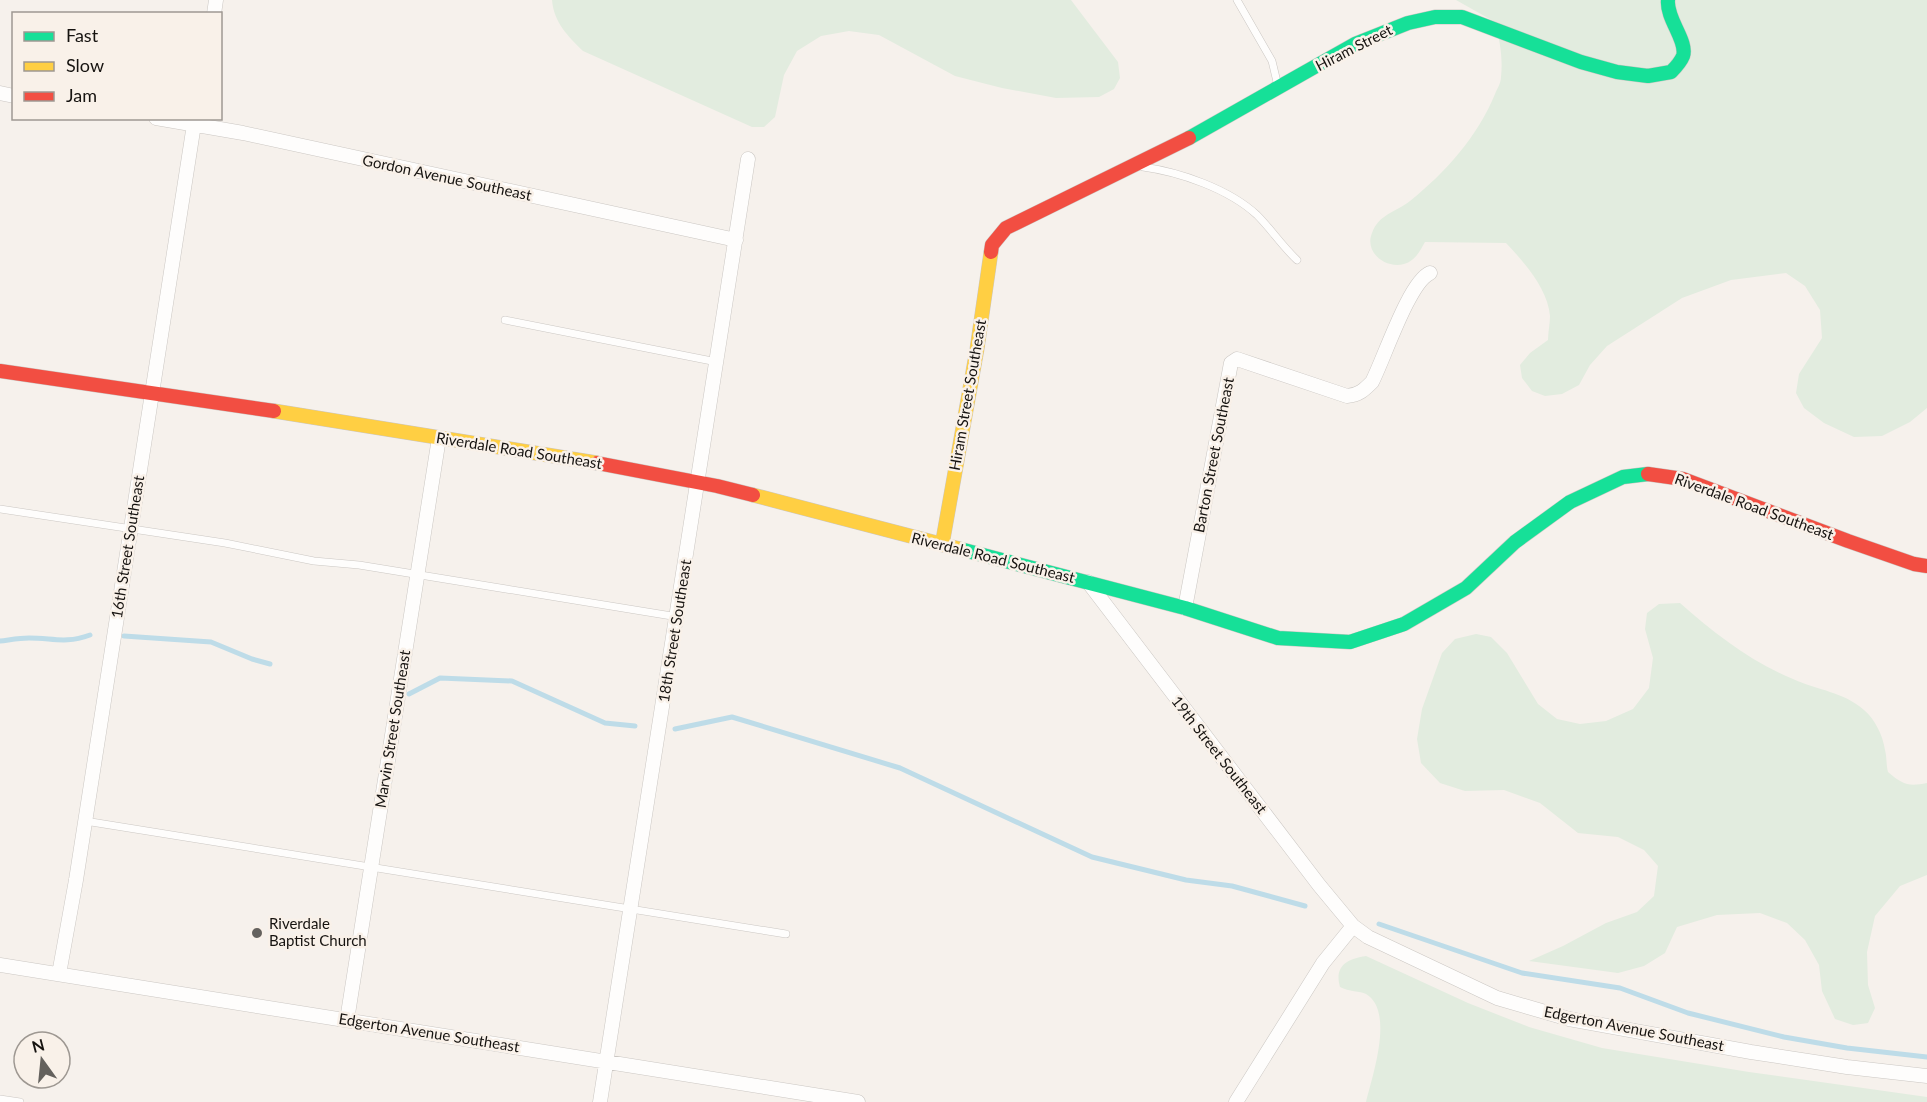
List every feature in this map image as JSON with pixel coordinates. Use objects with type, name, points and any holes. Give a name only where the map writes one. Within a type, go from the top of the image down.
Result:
[{"type":"street","name":"Hiram Street","points":[[992,245],[1006,228],[1134,166],[1279,88],[1354,44],[1390,27],[1439,16],[1461,16],[1594,66],[1629,76],[1647,77],[1664,75],[1678,65],[1683,56],[1682,46],[1669,15],[1668,0]]},
{"type":"street","name":"Gordon Avenue Southeast","points":[[176,120],[195,122],[736,240]]},
{"type":"street","name":"16th Street Southeast","points":[[59,974],[195,122]]},
{"type":"street","name":"18th Street Southeast","points":[[600,1102],[678,617],[748,159]]},
{"type":"street","name":"Hiram Street Southeast","points":[[942,545],[977,349],[992,245]]},
{"type":"street","name":"Barton Street Southeast","points":[[1185,608],[1231,363],[1237,359],[1347,396],[1355,395],[1372,382],[1411,296],[1421,279],[1430,273]]},
{"type":"street","name":"Riverdale Road Southeast","points":[[0,371],[439,438],[639,470],[699,482],[1185,608],[1278,638],[1350,642],[1404,624],[1466,588],[1515,542],[1570,502],[1623,477],[1646,474],[1683,479],[1848,541],[1914,564],[1927,566]]},
{"type":"street","name":"Marvin Street Southeast","points":[[346,1020],[439,438]]},
{"type":"street","name":"19th Street Southeast","points":[[1088,582],[1247,792],[1353,926]]},
{"type":"street","name":"Edgerton Avenue Southeast","points":[[1353,926],[1368,937],[1497,998],[1569,1019],[1751,1052],[1847,1067],[1927,1076]]},
{"type":"street","points":[[1236,1102],[1323,963],[1353,926]]},
{"type":"street","name":"Edgerton Avenue Southeast","points":[[0,965],[858,1102]]},
{"type":"lane","points":[[1237,0],[1272,61],[1279,88]]},
{"type":"lane","points":[[1134,166],[1174,173],[1203,183],[1235,199],[1255,213],[1297,260]]},
{"type":"lane","points":[[505,320],[718,362]]},
{"type":"lane","points":[[0,509],[225,543],[314,561],[359,565],[678,617]]},
{"type":"lane","points":[[85,821],[786,934]]},
{"type":"lane","points":[[0,1099],[20,1102]]},
{"type":"shaded area","points":[[552,0],[1071,0],[1118,62],[1120,78],[1114,89],[1099,97],[1056,98],[955,76],[879,35],[849,31],[821,36],[797,51],[784,75],[775,117],[764,127],[752,127],[583,51],[559,22]]},
{"type":"shaded area","points":[[1456,0],[1927,0],[1927,408],[1910,422],[1882,436],[1854,437],[1824,423],[1804,408],[1796,393],[1799,374],[1822,338],[1820,310],[1805,286],[1786,273],[1731,280],[1682,298],[1607,346],[1590,365],[1579,385],[1562,394],[1545,396],[1532,391],[1522,378],[1520,365],[1530,353],[1548,340],[1550,316],[1548,306],[1534,276],[1506,243],[1425,242],[1408,263],[1390,264],[1378,258],[1371,247],[1370,240],[1375,227],[1383,217],[1405,205],[1448,166],[1470,139],[1488,110],[1500,81],[1502,70],[1500,43],[1495,22]]},
{"type":"shaded area","points":[[1680,603],[1720,636],[1762,664],[1802,683],[1839,695],[1856,704],[1872,718],[1878,728],[1884,745],[1888,772],[1906,783],[1915,785],[1927,783],[1927,875],[1900,886],[1875,916],[1867,952],[1868,985],[1875,1008],[1868,1023],[1853,1025],[1835,1019],[1822,991],[1819,965],[1805,940],[1787,923],[1760,913],[1717,915],[1677,927],[1665,953],[1644,966],[1618,973],[1529,961],[1606,923],[1637,912],[1654,896],[1658,866],[1644,850],[1618,837],[1578,833],[1540,803],[1504,790],[1465,791],[1440,783],[1421,763],[1417,739],[1422,709],[1442,653],[1455,639],[1476,634],[1491,637],[1507,653],[1538,704],[1557,719],[1580,724],[1606,721],[1633,709],[1649,688],[1653,658],[1645,629],[1647,613],[1659,604]]},
{"type":"shaded area","points":[[1366,956],[1468,1003],[1529,1027],[1602,1048],[1749,1072],[1927,1097],[1927,1102],[1366,1102],[1379,1045],[1379,1015],[1375,1002],[1366,994],[1340,987],[1339,974],[1348,962]]},
{"type":"waterway","points":[[0,641],[29,638],[66,640],[90,635]]},
{"type":"waterway","points":[[124,636],[211,642],[270,664]]},
{"type":"waterway","points":[[409,694],[440,678],[512,681],[605,723],[635,726]]},
{"type":"waterway","points":[[675,729],[732,717],[900,768],[1092,857],[1186,880],[1232,886],[1305,906]]},
{"type":"waterway","points":[[1379,924],[1522,973],[1620,988],[1688,1013],[1784,1037],[1847,1048],[1927,1057]]},
{"type":"traffic: fast","points":[[1189,138],[1355,44],[1408,23],[1435,17],[1462,17],[1581,62],[1617,72],[1648,76],[1671,72],[1682,58],[1684,50],[1670,15],[1668,0]]},
{"type":"traffic: fast","points":[[960,549],[1185,608],[1278,638],[1350,642],[1404,624],[1466,588],[1515,542],[1570,502],[1623,477],[1648,474]]},
{"type":"traffic: slow","points":[[942,545],[977,349],[991,252]]},
{"type":"traffic: slow","points":[[274,411],[597,463]]},
{"type":"traffic: slow","points":[[753,495],[960,549]]},
{"type":"traffic: jam","points":[[991,252],[992,245],[1006,228],[1189,138]]},
{"type":"traffic: jam","points":[[0,371],[274,411]]},
{"type":"traffic: jam","points":[[597,463],[753,495]]},
{"type":"traffic: jam","points":[[1648,474],[1683,479],[1848,541],[1914,564],[1927,566]]},
{"type":"place","name":"Riverdale Baptist Church","points":[[257,933]]}]
